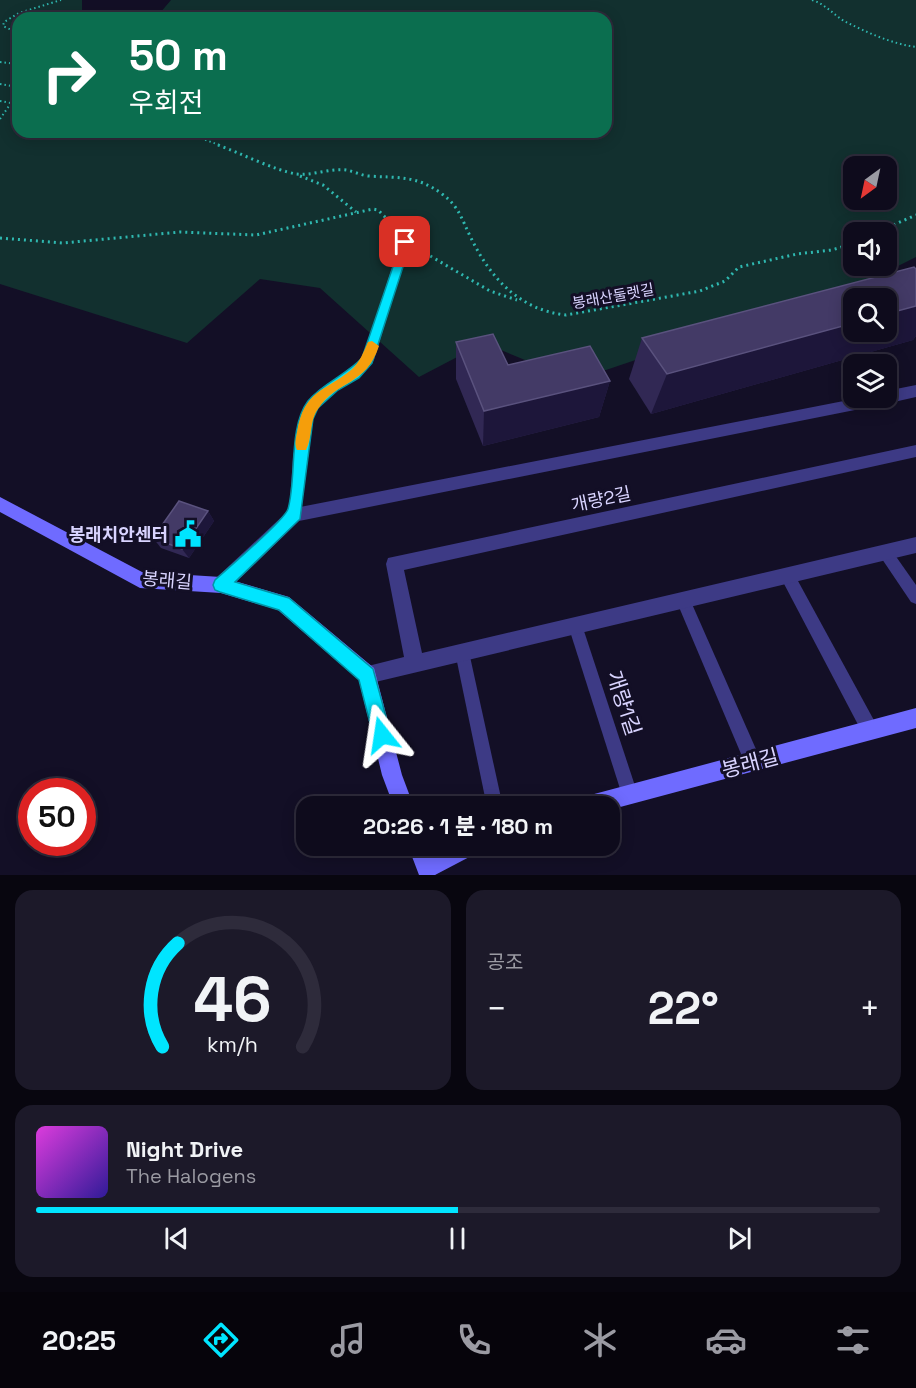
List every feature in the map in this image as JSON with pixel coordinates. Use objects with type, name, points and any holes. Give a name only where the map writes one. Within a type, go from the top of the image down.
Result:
[{"type":"main road","name":"봉래길","points":[[0,504],[140,580],[220,585],[283,603],[367,675]]},
{"type":"main road","points":[[367,675],[392,775],[400,796]]},
{"type":"main road","name":"봉래길","points":[[620,798],[916,718]]},
{"type":"main road","points":[[423,856],[427,867],[448,856]]},
{"type":"street","points":[[897,395],[916,392]]},
{"type":"street","points":[[220,585],[295,515],[843,406]]},
{"type":"street","name":"개량2길","points":[[415,663],[394,564],[916,451]]},
{"type":"street","points":[[367,675],[916,545]]},
{"type":"lane","points":[[295,515],[306,419],[313,405],[334,386],[355,374],[368,360],[405,242]]},
{"type":"lane","points":[[885,552],[916,597]]},
{"type":"lane","points":[[787,575],[870,730]]},
{"type":"lane","points":[[683,600],[753,762]]},
{"type":"lane","name":"개량1길","points":[[575,625],[630,795]]},
{"type":"lane","points":[[462,652],[493,796]]},
{"type":"path","points":[[22,12],[61,0]]},
{"type":"path","points":[[812,0],[821,3],[843,20],[900,45],[916,47]]},
{"type":"path","points":[[12,17],[4,21],[3,26],[12,30]]},
{"type":"path","points":[[0,101],[11,103],[0,119]]},
{"type":"path","name":"봉래산둘렛길","points":[[200,138],[296,174],[346,170],[366,176],[394,175],[414,179],[440,192],[458,207],[472,240],[496,279],[520,300],[548,313],[566,315],[700,291],[725,281],[739,267],[843,246]]},
{"type":"path","points":[[296,174],[323,185],[356,212]]},
{"type":"path","points":[[0,238],[26,242],[70,242],[115,241],[183,232],[253,235],[356,212],[378,210],[392,224],[389,232],[490,291],[520,300]]},
{"type":"path","points":[[897,223],[916,215]]},
{"type":"green space","points":[[0,0],[82,0],[82,12],[12,12],[12,138],[612,138],[612,12],[161,12],[171,0],[916,0],[916,257],[897,266],[897,222],[843,222],[843,276],[878,276],[866,282],[606,370],[554,372],[484,343],[419,377],[320,288],[260,279],[187,343],[0,284]]},
{"type":"building","points":[[914,267],[916,269],[916,306],[897,311],[897,288],[843,288],[843,326],[667,374],[642,338],[880,276],[897,276],[897,271]]},
{"type":"building","points":[[493,334],[508,365],[590,346],[610,381],[484,411],[456,342]]},
{"type":"building","points":[[179,501],[208,511],[182,549],[153,538]]},
{"type":"slow traffic","points":[[302,446],[306,419],[313,405],[334,386],[355,374],[368,360],[372,346]]},
{"type":"place","name":"봉래치안센터","points":[[188,534]]},
{"type":"route","points":[[382,735],[367,675],[283,603],[220,585],[295,515],[298,471],[306,419],[313,405],[334,386],[355,374],[368,360],[405,242]]}]
